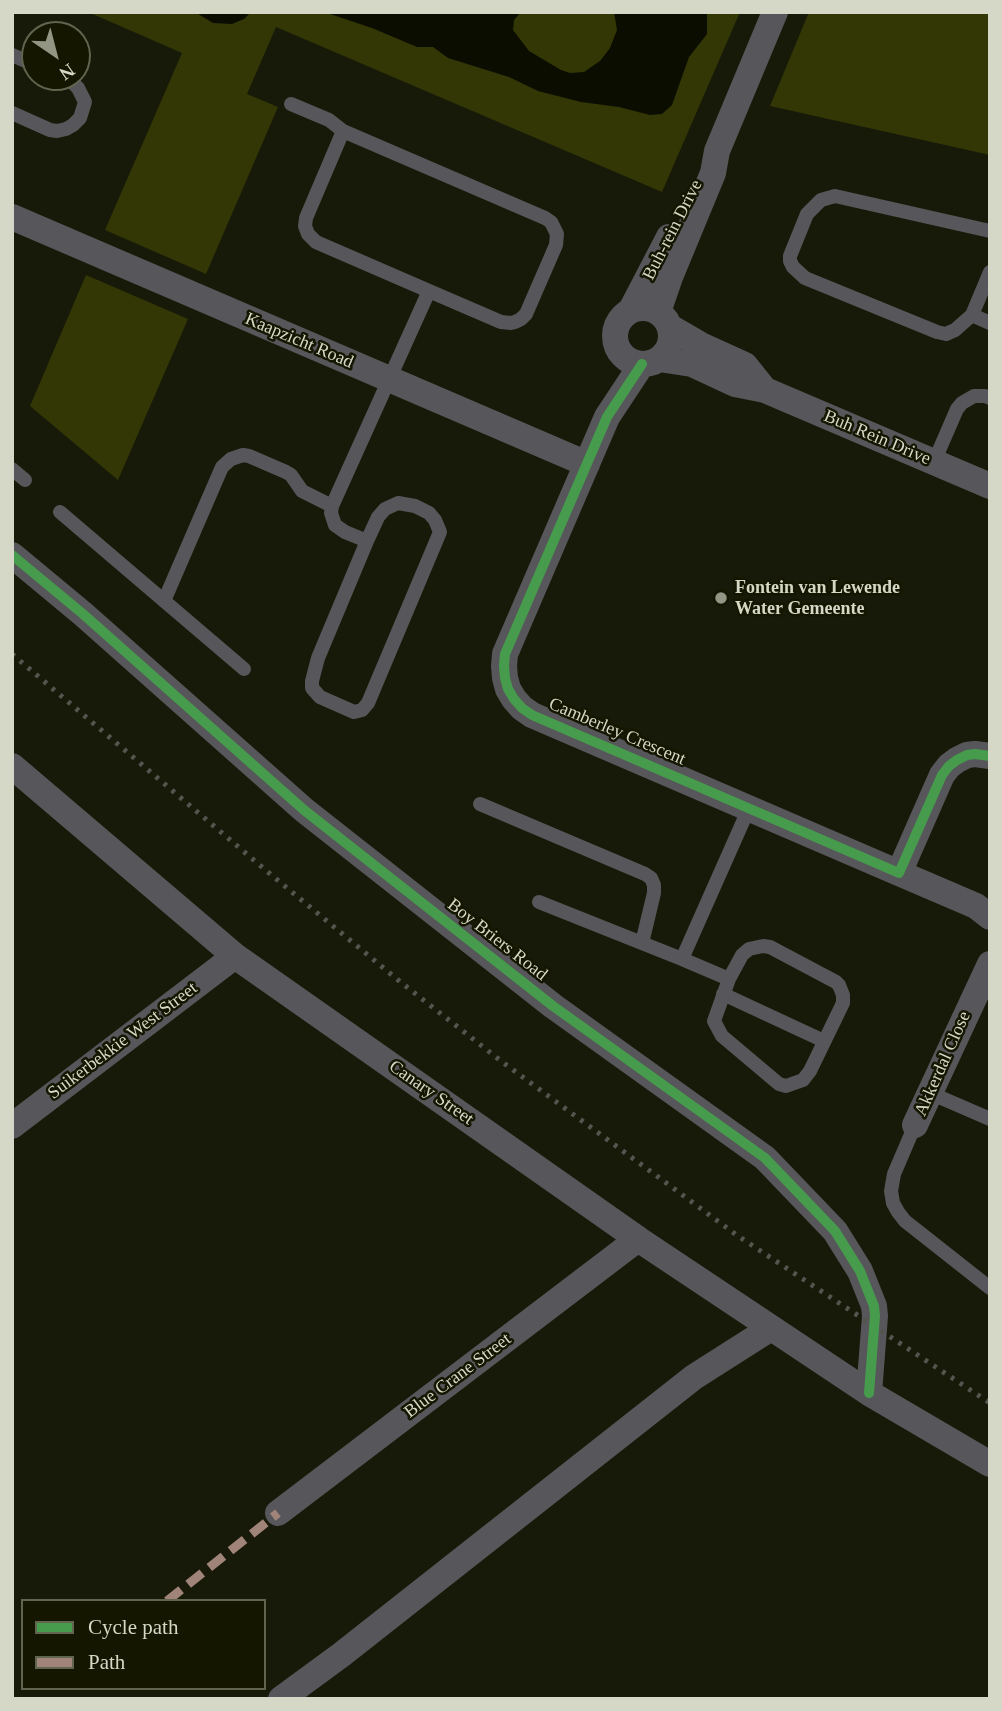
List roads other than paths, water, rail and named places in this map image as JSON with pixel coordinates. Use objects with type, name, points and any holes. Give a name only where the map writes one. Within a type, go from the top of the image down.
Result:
[{"type":"street","name":"Buh-rein Drive","points":[[664,319],[670,277],[713,173],[717,151],[775,12]]},
{"type":"street","name":"Buh-rein Drive","points":[[631,310],[705,167],[717,151]]},
{"type":"street","name":"Kaapzicht Road","points":[[12,217],[587,464]]},
{"type":"street","points":[[650,309],[664,319],[671,335],[666,353],[650,362],[633,363],[619,351],[615,332],[618,323],[631,310],[650,309]]},
{"type":"street","name":"Buh Rein Drive","points":[[664,319],[701,345],[745,365],[765,390]]},
{"type":"street","name":"Camberley Crescent","points":[[619,351],[616,383],[607,417],[505,654],[503,666],[508,689],[522,708],[532,715],[900,873]]},
{"type":"street","name":"Buh Rein Drive","points":[[650,362],[692,364],[734,384],[765,390],[990,486]]},
{"type":"street","name":"Camberley Crescent","points":[[607,417],[650,362]]},
{"type":"street","name":"Boy Briers Road","points":[[12,555],[83,614],[304,810],[553,1006],[765,1158],[835,1231],[860,1271],[874,1306],[875,1316],[869,1393]]},
{"type":"street","points":[[990,756],[967,755],[949,766],[942,775],[900,873],[976,906],[990,917]]},
{"type":"street","name":"Canary Street","points":[[12,766],[235,956],[638,1239],[869,1393]]},
{"type":"street","name":"Suikerbekkie West Street","points":[[12,1126],[235,956]]},
{"type":"street","name":"Akkerdal Close","points":[[915,1125],[990,964]]},
{"type":"street","name":"Blue Crane Street","points":[[278,1513],[638,1239]]},
{"type":"street","points":[[281,1699],[341,1655],[694,1377],[771,1328]]},
{"type":"street","points":[[869,1393],[990,1464]]},
{"type":"lane","points":[[12,113],[50,130],[66,129],[73,125],[83,112],[85,102],[80,91]]},
{"type":"lane","points":[[290,104],[329,120],[343,131],[551,222],[556,229],[556,245],[526,314],[516,322],[501,321],[316,242],[308,234],[306,218],[343,131]]},
{"type":"lane","points":[[990,231],[835,196],[821,201],[807,214],[790,256],[793,267],[805,278],[946,334],[972,315],[990,272]]},
{"type":"lane","points":[[368,541],[335,525],[332,506],[429,291]]},
{"type":"lane","points":[[972,315],[990,323]]},
{"type":"lane","points":[[934,462],[962,403],[974,396],[990,398]]},
{"type":"lane","points":[[164,601],[222,467],[231,459],[249,456],[286,472],[305,494],[332,506]]},
{"type":"lane","points":[[12,470],[25,480]]},
{"type":"lane","points":[[398,503],[415,506],[429,513],[440,532],[368,703],[362,710],[354,712],[320,697],[312,688],[312,681],[318,658],[368,541],[385,509],[398,503]]},
{"type":"lane","points":[[60,512],[244,669]]},
{"type":"lane","points":[[480,804],[651,878],[654,893],[642,943]]},
{"type":"lane","points":[[682,959],[749,808]]},
{"type":"lane","points":[[539,902],[729,979]]},
{"type":"lane","points":[[763,946],[770,947],[836,982],[842,990],[842,1003],[810,1071],[803,1080],[786,1086],[779,1084],[722,1036],[714,1021],[729,979],[749,949],[763,946]]},
{"type":"lane","points":[[723,994],[824,1041]]},
{"type":"lane","points":[[930,1093],[990,1119]]},
{"type":"lane","points":[[915,1125],[894,1174],[891,1191],[893,1203],[905,1221],[990,1288]]},
{"type":"railway","points":[[12,654],[269,873],[501,1061],[738,1236],[990,1403]]},
{"type":"place","name":"Fontein van Lewende Water Gemeente","points":[[721,598]]}]
